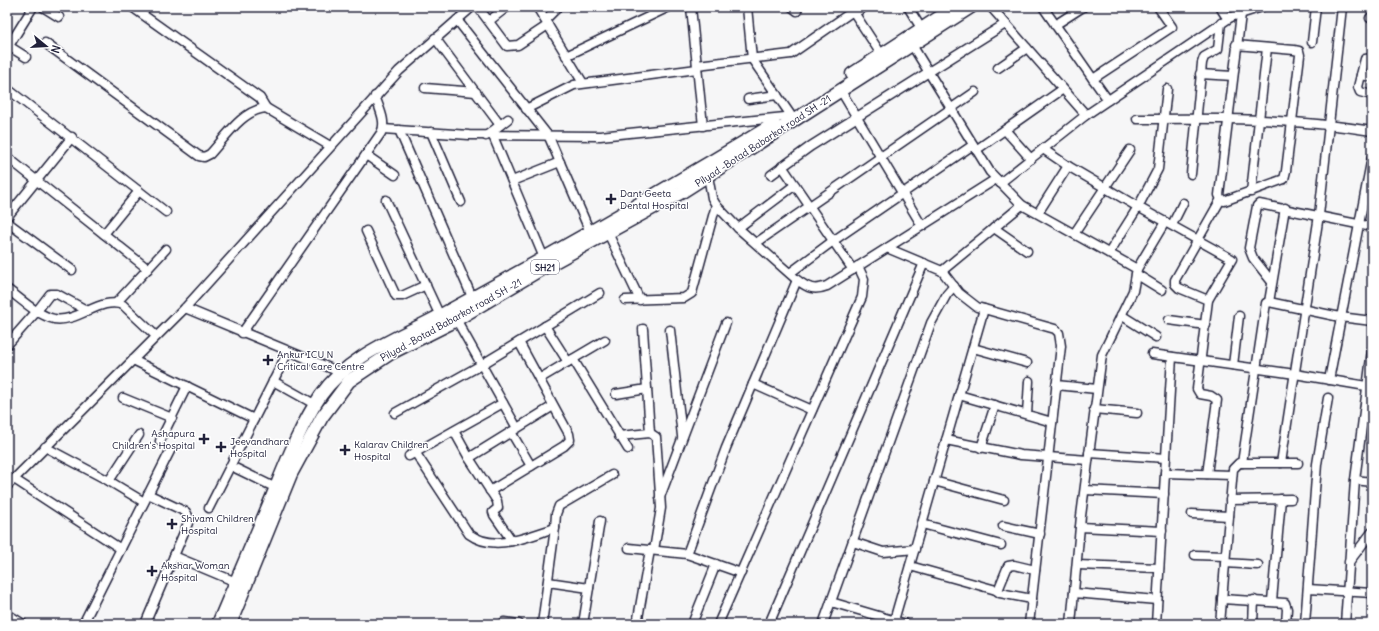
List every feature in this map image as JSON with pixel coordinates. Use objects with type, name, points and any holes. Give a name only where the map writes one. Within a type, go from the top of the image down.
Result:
[{"type":"main road","name":"Pilyad -Botad Babarkot road SH -21","points":[[230,624],[291,474],[322,417],[349,381],[391,352],[456,319],[708,176],[787,116],[955,7]]},
{"type":"main road","name":"Pilyad -Botad Babarkot road SH -21","points":[[218,624],[288,457],[321,395],[353,363],[376,348],[440,316],[755,141],[841,91],[970,7]]},
{"type":"street","points":[[26,57],[8,47],[33,7]]},
{"type":"street","points":[[43,7],[59,17]]},
{"type":"street","points":[[132,7],[260,98],[266,108],[330,146]]},
{"type":"street","points":[[478,7],[504,44],[511,47],[518,45],[546,23],[558,7]]},
{"type":"street","points":[[488,21],[508,7]]},
{"type":"street","points":[[537,7],[583,83]]},
{"type":"street","points":[[566,56],[669,7]]},
{"type":"street","points":[[691,7],[703,126]]},
{"type":"street","points":[[383,129],[489,136],[600,136],[787,116],[777,95],[752,59],[747,7]]},
{"type":"street","points":[[526,109],[566,88],[583,83],[791,54],[853,10],[865,7]]},
{"type":"street","points":[[908,7],[921,28]]},
{"type":"street","points":[[991,7],[1086,115]]},
{"type":"street","points":[[1043,7],[1108,100]]},
{"type":"street","points":[[1055,25],[1083,7]]},
{"type":"street","points":[[1093,79],[1172,27],[1158,7]]},
{"type":"street","points":[[1220,7],[1225,15],[1231,18]]},
{"type":"street","points":[[708,176],[712,198],[716,205],[738,228],[807,287],[817,289],[828,286],[1031,159],[1086,115],[1221,24],[1240,14],[1262,7]]},
{"type":"street","points":[[1312,42],[1316,7]]},
{"type":"street","points":[[1281,463],[1319,215],[1342,7]]},
{"type":"street","points":[[7,486],[185,308],[399,71],[457,20],[466,9]]},
{"type":"street","points":[[853,10],[881,54]]},
{"type":"street","points":[[1208,300],[1180,288],[1175,284],[1178,273],[1220,199],[1219,195],[1240,14]]},
{"type":"street","points":[[457,20],[549,137],[590,232]]},
{"type":"street","points":[[770,175],[1005,24]]},
{"type":"street","points":[[1190,174],[1202,63],[1204,57],[1218,49],[1221,24]]},
{"type":"street","points":[[435,38],[500,125]]},
{"type":"street","points":[[45,43],[199,156],[204,157],[210,154],[246,116],[254,110],[266,108]]},
{"type":"street","points":[[912,44],[990,172],[1022,205],[1109,253],[1162,290]]},
{"type":"street","points":[[1220,199],[1224,201],[1252,192],[1284,178],[1300,55],[1299,51],[1294,50],[1236,45]]},
{"type":"street","points":[[998,68],[1027,48]]},
{"type":"street","points":[[1252,192],[1267,48]]},
{"type":"street","points":[[1372,58],[1365,60],[1358,90],[1372,95]]},
{"type":"street","points":[[1200,74],[1233,76]]},
{"type":"street","points":[[1361,75],[1372,77]]},
{"type":"street","points":[[425,88],[476,92]]},
{"type":"street","points":[[790,273],[833,241],[903,193],[974,147],[1005,130],[1063,89]]},
{"type":"street","points":[[1109,253],[1156,175],[1160,162],[1167,89]]},
{"type":"street","points":[[9,90],[72,137],[166,212]]},
{"type":"street","points":[[841,91],[922,226]]},
{"type":"street","points":[[756,243],[975,92]]},
{"type":"street","points":[[748,99],[777,95]]},
{"type":"street","points":[[242,333],[383,129],[383,119],[375,96]]},
{"type":"street","points":[[489,136],[508,119]]},
{"type":"street","points":[[1138,119],[1259,119],[1329,124],[1372,131]]},
{"type":"street","points":[[399,130],[472,297]]},
{"type":"street","points":[[1005,130],[1031,159]]},
{"type":"street","points":[[431,132],[461,202]]},
{"type":"street","points":[[489,136],[512,181],[544,258]]},
{"type":"street","points":[[7,217],[72,137]]},
{"type":"street","points":[[1043,149],[1105,188],[1232,259],[1230,265],[1208,300],[1206,325],[1200,361],[1198,392],[1212,396],[1217,400],[1207,474]]},
{"type":"street","points":[[1074,234],[1130,150]]},
{"type":"street","points":[[366,155],[395,176]]},
{"type":"street","points":[[7,156],[148,269]]},
{"type":"street","points":[[1329,380],[1372,157]]},
{"type":"street","points":[[512,181],[560,162]]},
{"type":"street","points":[[718,624],[862,297],[864,279],[833,241],[782,166]]},
{"type":"street","points":[[1038,213],[1068,166]]},
{"type":"street","points":[[738,228],[795,185]]},
{"type":"street","points":[[104,234],[139,191]]},
{"type":"street","points":[[386,200],[440,316]]},
{"type":"street","points":[[1071,624],[1084,490],[1102,356],[1133,291],[1136,271],[1184,203]]},
{"type":"street","points":[[1272,282],[1250,253],[1249,242],[1259,204],[1372,226]]},
{"type":"street","points":[[624,300],[684,298],[692,293],[716,205]]},
{"type":"street","points":[[942,271],[1022,205]]},
{"type":"street","points":[[1242,463],[1257,369],[1264,306],[1269,302],[1285,208]]},
{"type":"street","points":[[7,222],[72,270]]},
{"type":"street","points":[[994,228],[1026,252]]},
{"type":"street","points":[[366,231],[396,296],[402,296],[426,284]]},
{"type":"street","points":[[608,233],[640,300]]},
{"type":"street","points":[[887,248],[942,271],[966,300],[977,307],[1059,332],[1061,346],[1030,624]]},
{"type":"street","points":[[7,289],[38,311],[56,319],[65,318],[117,302],[166,249]]},
{"type":"street","points":[[769,624],[924,263]]},
{"type":"street","points":[[687,554],[726,448],[797,280]]},
{"type":"street","points":[[824,624],[931,323],[947,294],[954,286]]},
{"type":"street","points":[[8,344],[38,311],[50,294],[54,292],[88,311]]},
{"type":"street","points":[[395,413],[482,365],[600,293]]},
{"type":"street","points":[[117,302],[127,308],[156,336]]},
{"type":"street","points":[[1269,302],[1340,317],[1372,321]]},
{"type":"street","points":[[185,308],[242,333],[342,373]]},
{"type":"street","points":[[894,622],[984,309]]},
{"type":"street","points":[[1121,315],[1156,337]]},
{"type":"street","points":[[1233,365],[1239,316]]},
{"type":"street","points":[[456,319],[503,403],[531,466]]},
{"type":"street","points":[[1169,320],[1206,325]]},
{"type":"street","points":[[660,497],[726,323]]},
{"type":"street","points":[[545,326],[570,360],[628,449]]},
{"type":"street","points":[[643,329],[650,433]]},
{"type":"street","points":[[670,330],[682,438]]},
{"type":"street","points":[[539,379],[605,340]]},
{"type":"street","points":[[490,491],[564,446],[570,440],[569,434],[518,342]]},
{"type":"street","points":[[973,348],[1027,363]]},
{"type":"street","points":[[1345,624],[1355,480],[1369,387],[1372,350]]},
{"type":"street","points":[[209,508],[288,352]]},
{"type":"street","points":[[1152,354],[1295,374],[1369,387]]},
{"type":"street","points":[[1156,624],[1172,357]]},
{"type":"street","points":[[133,360],[254,419]]},
{"type":"street","points":[[274,381],[316,405]]},
{"type":"street","points":[[1027,414],[1029,381]]},
{"type":"street","points":[[753,384],[812,410]]},
{"type":"street","points":[[1056,385],[1097,389]]},
{"type":"street","points":[[160,441],[188,386]]},
{"type":"street","points":[[616,394],[647,389]]},
{"type":"street","points":[[959,395],[1052,422]]},
{"type":"street","points":[[123,398],[172,418]]},
{"type":"street","points":[[1305,624],[1317,464],[1328,398]]},
{"type":"street","points":[[503,403],[412,454],[469,534],[476,539],[497,543],[512,541],[556,528]]},
{"type":"street","points":[[981,448],[995,405]]},
{"type":"street","points":[[469,458],[553,406]]},
{"type":"street","points":[[1094,409],[1137,413]]},
{"type":"street","points":[[454,430],[469,458],[499,505],[493,512],[494,515],[512,541]]},
{"type":"street","points":[[619,436],[650,433],[656,437],[657,445],[660,508],[637,624]]},
{"type":"street","points":[[109,481],[139,435]]},
{"type":"street","points":[[946,440],[981,448],[1048,458],[1166,458]]},
{"type":"street","points":[[45,447],[109,481],[144,502]]},
{"type":"street","points":[[83,624],[170,451]]},
{"type":"street","points":[[1220,624],[1232,475],[1236,465],[1242,463],[1298,462]]},
{"type":"street","points":[[231,466],[276,488]]},
{"type":"street","points":[[1165,473],[1232,475]]},
{"type":"street","points":[[542,624],[556,528],[556,514],[559,506],[612,475]]},
{"type":"street","points":[[14,479],[121,549]]},
{"type":"street","points":[[1355,480],[1372,482]]},
{"type":"street","points":[[934,481],[1004,500]]},
{"type":"street","points":[[1084,490],[1164,494]]},
{"type":"street","points":[[145,624],[188,522],[186,512],[148,494]]},
{"type":"street","points":[[1272,601],[1282,499]]},
{"type":"street","points":[[1230,500],[1291,499]]},
{"type":"street","points":[[1192,514],[1229,516]]},
{"type":"street","points":[[583,624],[600,521]]},
{"type":"street","points":[[922,524],[1001,545]]},
{"type":"street","points":[[1003,526],[1040,534]]},
{"type":"street","points":[[1080,527],[1162,531]]},
{"type":"street","points":[[1349,562],[1372,532]]},
{"type":"street","points":[[852,542],[884,552],[915,549]]},
{"type":"street","points":[[629,548],[687,554],[740,573]]},
{"type":"street","points":[[1195,555],[1258,565]]},
{"type":"street","points":[[174,556],[236,582]]},
{"type":"street","points":[[692,624],[716,564]]},
{"type":"street","points":[[996,590],[999,588],[1008,566],[1014,565],[1036,570]]},
{"type":"street","points":[[1077,565],[1159,568]]},
{"type":"street","points":[[910,566],[996,590],[1000,593],[1032,599]]},
{"type":"street","points":[[548,582],[589,588]]},
{"type":"street","points":[[1308,589],[1372,593]]},
{"type":"street","points":[[1074,593],[1157,600]]},
{"type":"street","points":[[1222,599],[1285,603],[1286,623],[1299,624]]},
{"type":"street","points":[[1253,624],[1254,600]]},
{"type":"street","points":[[831,602],[894,622],[906,624]]},
{"type":"street","points":[[7,614],[23,624]]},
{"type":"street","points":[[504,622],[519,624]]},
{"type":"place","name":"Dant Geeta Dental Hospital","points":[[611,199]]},
{"type":"place","name":"Ankur ICU N Critical Care Centre","points":[[268,360]]},
{"type":"place","name":"Ashapura Children's Hospital","points":[[204,439]]},
{"type":"place","name":"Jeevandhara Hospital","points":[[221,447]]},
{"type":"place","name":"Kalarav Children Hospital","points":[[345,450]]},
{"type":"place","name":"Shivam Children Hospital","points":[[172,524]]},
{"type":"place","name":"Akshar Woman Hospital","points":[[152,571]]}]
